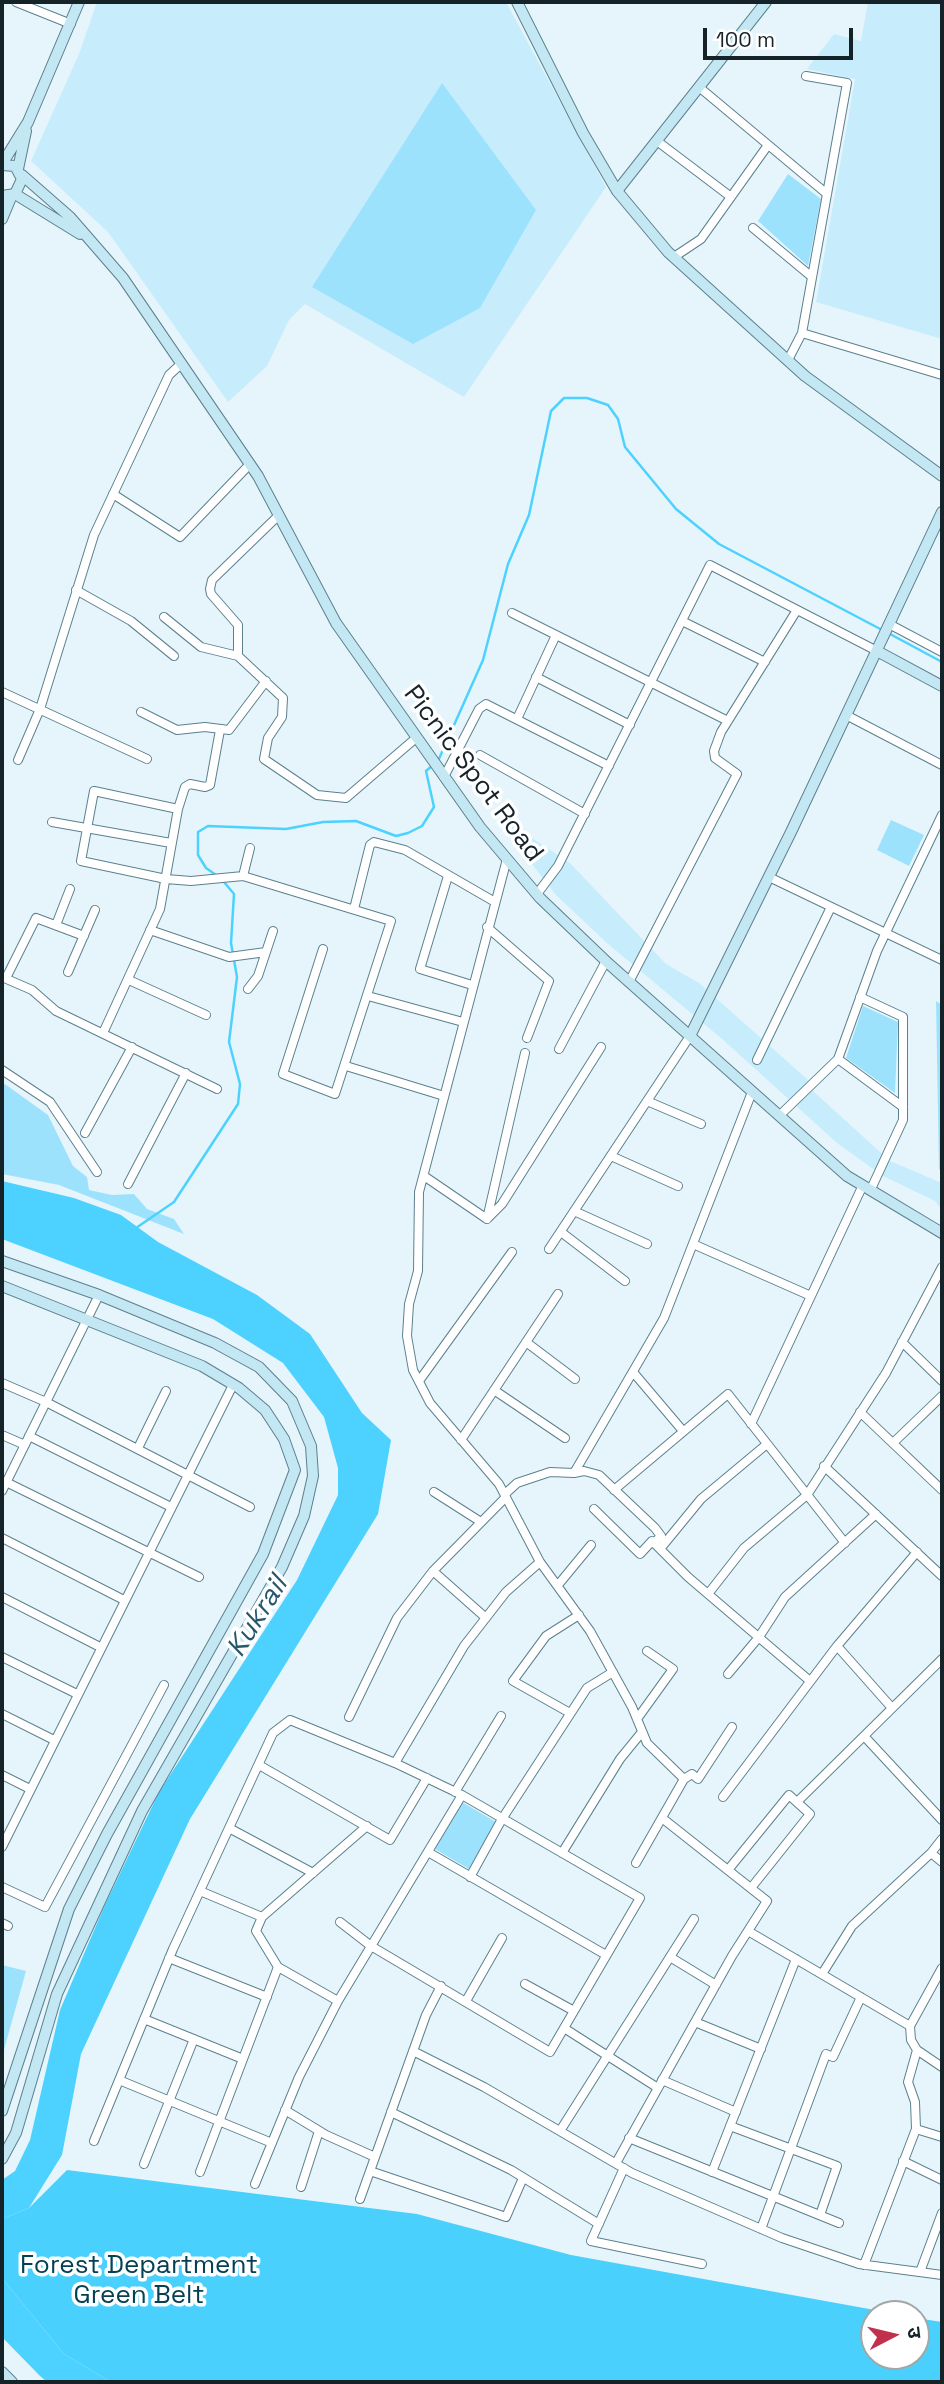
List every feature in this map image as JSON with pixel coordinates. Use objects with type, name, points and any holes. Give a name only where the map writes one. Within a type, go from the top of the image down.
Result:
[{"type":"street","points":[[16,2],[71,24]]},
{"type":"street","points":[[2,164],[28,122],[79,2]]},
{"type":"street","points":[[517,2],[583,133],[617,191],[674,257],[816,384],[942,476]]},
{"type":"street","points":[[617,191],[766,2]]},
{"type":"street","points":[[788,360],[802,334],[847,83],[806,76]]},
{"type":"street","points":[[699,87],[827,194]]},
{"type":"street","points":[[2,219],[10,195],[21,188],[20,172],[28,122]]},
{"type":"street","points":[[657,141],[731,197]]},
{"type":"street","points":[[674,257],[701,239],[768,145]]},
{"type":"street","points":[[2,164],[10,164],[20,172]]},
{"type":"street","name":"Picnic Spot Road","points":[[20,172],[70,217],[123,278],[250,464],[336,623],[442,774],[537,894],[629,982],[847,1176],[942,1233]]},
{"type":"street","name":"Picnic Spot Road","points":[[10,195],[85,237]]},
{"type":"street","points":[[753,228],[812,277]]},
{"type":"street","points":[[802,334],[942,374]]},
{"type":"street","points":[[18,760],[40,709],[94,535],[169,375],[181,364]]},
{"type":"street","points":[[113,494],[180,537],[250,464]]},
{"type":"street","points":[[549,1249],[690,1036],[769,877],[942,512]]},
{"type":"street","points":[[238,656],[238,625],[211,594],[212,580],[279,515]]},
{"type":"street","points":[[537,894],[558,866],[710,565],[942,686]]},
{"type":"street","points":[[76,590],[131,621],[174,656]]},
{"type":"street","points":[[629,982],[737,774],[715,758],[714,751],[728,721],[797,610]]},
{"type":"street","points":[[512,613],[728,721]]},
{"type":"street","points":[[164,617],[201,647],[238,656],[283,698],[282,717],[268,738],[264,759],[317,795],[346,797],[416,738]]},
{"type":"street","points":[[682,621],[765,662]]},
{"type":"street","points":[[887,629],[942,652]]},
{"type":"street","points":[[517,719],[555,635]]},
{"type":"street","points":[[537,677],[630,725]]},
{"type":"street","points":[[141,712],[177,730],[233,729],[266,681]]},
{"type":"street","points":[[2,692],[147,759]]},
{"type":"street","points":[[442,774],[482,706],[492,705],[609,765]]},
{"type":"street","points":[[846,715],[942,765]]},
{"type":"street","points":[[103,1033],[160,909],[178,809],[187,785],[210,785],[220,730]]},
{"type":"street","points":[[480,755],[585,814]]},
{"type":"street","points":[[178,809],[94,791],[80,860],[166,879],[243,876],[389,919],[391,923],[335,1094],[284,1074],[323,949]]},
{"type":"street","points":[[779,1116],[838,1059],[886,933],[942,815]]},
{"type":"street","points":[[52,822],[172,843]]},
{"type":"street","points":[[354,909],[372,843],[405,850],[495,902]]},
{"type":"street","points":[[243,876],[250,848]]},
{"type":"street","points":[[508,859],[487,927],[424,1176],[417,1218],[418,1271],[410,1304],[407,1336],[413,1370],[430,1403],[505,1496],[540,1562],[579,1615],[612,1672],[647,1743],[684,1779]]},
{"type":"street","points":[[448,876],[420,969],[472,985]]},
{"type":"street","points":[[769,877],[942,960]]},
{"type":"street","points":[[56,925],[70,889]]},
{"type":"street","points":[[757,1060],[831,907]]},
{"type":"street","points":[[68,972],[95,910]]},
{"type":"street","points":[[84,936],[36,918],[4,978],[32,990],[56,1010],[217,1090]]},
{"type":"street","points":[[487,927],[549,981],[527,1038]]},
{"type":"street","points":[[150,930],[229,957],[265,952]]},
{"type":"street","points":[[248,989],[258,976],[273,931]]},
{"type":"street","points":[[559,1049],[606,961]]},
{"type":"street","points":[[129,980],[206,1015]]},
{"type":"street","points":[[368,996],[463,1022]]},
{"type":"street","points":[[751,1424],[811,1296],[903,1120],[903,1017],[860,997]]},
{"type":"street","points":[[85,1133],[132,1047]]},
{"type":"street","points":[[488,1219],[502,1204],[601,1047]]},
{"type":"street","points":[[488,1219],[524,1054]]},
{"type":"street","points":[[838,1059],[903,1107]]},
{"type":"street","points":[[346,1066],[444,1096]]},
{"type":"street","points":[[2,1070],[50,1102],[97,1172]]},
{"type":"street","points":[[128,1184],[186,1073]]},
{"type":"street","points":[[574,1473],[664,1318],[752,1092]]},
{"type":"street","points":[[647,1101],[701,1124]]},
{"type":"street","points":[[611,1156],[678,1186]]},
{"type":"street","points":[[424,1176],[488,1219]]},
{"type":"street","points":[[574,1211],[647,1244]]},
{"type":"street","points":[[561,1231],[625,1281]]},
{"type":"street","points":[[693,1244],[811,1296]]},
{"type":"street","points":[[419,1381],[512,1252]]},
{"type":"street","points":[[2,1261],[99,1295],[215,1343],[258,1367],[292,1401],[311,1446],[313,1476],[304,1516],[282,1567],[142,1811],[57,1994],[16,2133],[2,2159]]},
{"type":"street","points":[[708,1594],[744,1548],[807,1495],[902,1342],[942,1267]]},
{"type":"street","points":[[2,1286],[202,1366],[233,1385],[265,1410],[284,1439],[295,1470],[263,1554],[107,1835],[69,1909],[2,2111]]},
{"type":"street","points":[[461,1440],[558,1294]]},
{"type":"street","points":[[2,1491],[99,1295]]},
{"type":"street","points":[[526,1342],[575,1379]]},
{"type":"street","points":[[902,1342],[942,1381]]},
{"type":"street","points":[[633,1371],[683,1431]]},
{"type":"street","points":[[2,1383],[46,1402],[250,1507]]},
{"type":"street","points":[[2,1847],[5,1833],[30,1789],[233,1385]]},
{"type":"street","points":[[495,1390],[565,1437]]},
{"type":"street","points":[[138,1448],[166,1391]]},
{"type":"street","points":[[614,1490],[728,1394],[845,1543]]},
{"type":"street","points":[[893,1443],[942,1396]]},
{"type":"street","points":[[860,1412],[942,1490]]},
{"type":"street","points":[[2,1435],[27,1440],[171,1507]]},
{"type":"street","points":[[657,1546],[701,1499],[767,1444]]},
{"type":"street","points":[[824,1466],[942,1576]]},
{"type":"street","points":[[349,1717],[397,1618],[433,1571],[517,1483],[550,1472],[584,1471],[599,1475],[661,1536],[657,1546]]},
{"type":"street","points":[[6,1482],[199,1577]]},
{"type":"street","points":[[434,1492],[481,1522]]},
{"type":"street","points":[[594,1509],[640,1554],[652,1541],[708,1594],[810,1681]]},
{"type":"street","points":[[728,1674],[759,1637],[785,1597],[876,1514]]},
{"type":"street","points":[[2,1538],[124,1600]]},
{"type":"street","points":[[558,1585],[591,1545]]},
{"type":"street","points":[[723,1797],[837,1646],[917,1552]]},
{"type":"street","points":[[395,1763],[464,1646],[506,1592],[540,1562]]},
{"type":"street","points":[[433,1571],[486,1618]]},
{"type":"street","points":[[2,1597],[100,1647]]},
{"type":"street","points":[[570,1713],[513,1681],[546,1636],[579,1615]]},
{"type":"street","points":[[837,1646],[892,1708]]},
{"type":"street","points":[[637,1719],[673,1669],[647,1651]]},
{"type":"street","points":[[2,1657],[77,1694]]},
{"type":"street","points":[[797,1802],[942,1658]]},
{"type":"street","points":[[470,1877],[502,1819],[587,1688],[612,1672]]},
{"type":"street","points":[[2,1887],[45,1907],[164,1685]]},
{"type":"street","points":[[2,1714],[54,1740]]},
{"type":"street","points":[[255,2184],[285,2110],[338,2001],[428,1852],[502,1716]]},
{"type":"street","points":[[94,2141],[169,1958],[273,1733],[289,1720],[395,1763],[459,1794],[639,1898],[550,2052],[371,1946],[340,1922]]},
{"type":"street","points":[[636,1863],[684,1779],[692,1774],[698,1779],[732,1727]]},
{"type":"street","points":[[562,1853],[620,1759],[642,1732]]},
{"type":"street","points":[[864,1735],[942,1820]]},
{"type":"street","points":[[259,1765],[390,1840],[428,1779]]},
{"type":"street","points":[[2,1775],[30,1789]]},
{"type":"street","points":[[728,1870],[789,1795],[810,1814],[751,1888]]},
{"type":"street","points":[[615,2163],[767,1901],[662,1818]]},
{"type":"street","points":[[338,2001],[278,1967],[256,1931],[262,1917],[367,1826]]},
{"type":"street","points":[[229,1828],[313,1873]]},
{"type":"street","points":[[822,1974],[852,1926],[932,1853],[942,1839]]},
{"type":"street","points":[[428,1852],[606,1955]]},
{"type":"street","points":[[932,1853],[942,1862]]},
{"type":"street","points":[[200,1891],[262,1917]]},
{"type":"street","points":[[559,2131],[694,1919]]},
{"type":"street","points":[[748,1931],[910,2026]]},
{"type":"street","points":[[466,2001],[502,1938]]},
{"type":"street","points":[[670,1957],[716,1985]]},
{"type":"street","points":[[169,1958],[267,1997]]},
{"type":"street","points":[[712,2172],[796,1959]]},
{"type":"street","points":[[200,2172],[278,1967]]},
{"type":"street","points":[[942,1968],[910,2026],[911,2040],[917,2050],[942,2067]]},
{"type":"street","points":[[524,1984],[574,2011]]},
{"type":"street","points":[[360,2199],[426,2015],[441,1986]]},
{"type":"street","points":[[761,2229],[826,2054],[833,2057],[862,1997]]},
{"type":"street","points":[[144,2019],[243,2059]]},
{"type":"street","points":[[695,2022],[761,2049]]},
{"type":"street","points":[[564,2028],[660,2084],[736,2112]]},
{"type":"street","points":[[144,2164],[194,2039]]},
{"type":"street","points":[[864,2265],[916,2129],[915,2102],[908,2081],[917,2050]]},
{"type":"street","points":[[413,2051],[484,2087],[624,2168],[761,2229],[864,2265],[942,2276]]},
{"type":"street","points":[[119,2080],[272,2143]]},
{"type":"street","points":[[285,2110],[319,2131],[375,2157]]},
{"type":"street","points":[[391,2112],[523,2178],[599,2224]]},
{"type":"street","points":[[730,2126],[837,2166],[820,2215]]},
{"type":"street","points":[[916,2129],[942,2137]]},
{"type":"street","points":[[301,2188],[319,2131]]},
{"type":"street","points":[[629,2138],[839,2222]]},
{"type":"street","points":[[903,2161],[942,2180]]},
{"type":"street","points":[[624,2168],[591,2241],[702,2264]]},
{"type":"street","points":[[370,2171],[506,2217],[523,2178]]},
{"type":"street","points":[[920,2272],[942,2213]]},
{"type":"street","points":[[2,2372],[12,2382]]},
{"type":"shaded area","points":[[97,2],[506,2],[606,187],[464,397],[305,304],[289,320],[267,366],[228,402],[108,232],[31,161],[79,54]]},
{"type":"shaded area","points":[[868,2],[942,2],[942,339],[816,302],[855,79],[807,69],[834,34],[861,41]]},
{"type":"shaded area","points":[[442,83],[536,210],[480,308],[413,344],[312,287]]},
{"type":"shaded area","points":[[788,174],[821,199],[808,266],[758,221]]},
{"type":"shaded area","points":[[891,820],[924,835],[909,866],[877,850]]},
{"type":"shaded area","points":[[512,825],[570,863],[666,964],[699,983],[807,1079],[813,1091],[890,1161],[942,1183],[942,1210],[935,1201],[883,1176],[837,1143],[721,1038],[608,944],[556,895],[503,827]]},
{"type":"shaded area","points":[[936,1001],[942,1005],[942,1172],[939,1169]]},
{"type":"shaded area","points":[[863,1006],[898,1022],[895,1093],[846,1058]]},
{"type":"shaded area","points":[[2,1082],[48,1115],[73,1166],[87,1177],[89,1190],[112,1195],[134,1194],[147,1209],[174,1219],[184,1234],[59,1185],[2,1174]]},
{"type":"shaded area","points":[[2,1181],[74,1198],[121,1215],[158,1242],[257,1295],[310,1334],[362,1413],[391,1440],[378,1514],[190,1819],[81,2054],[62,2155],[29,2208],[2,2219],[2,2180],[15,2171],[30,2140],[60,2010],[104,1907],[159,1792],[297,1580],[338,1495],[338,1468],[324,1417],[283,1363],[213,1319],[2,1239]]},
{"type":"shaded area","points":[[462,1802],[496,1822],[469,1869],[435,1849]]},
{"type":"shaded area","points":[[2,1965],[26,1971],[2,2057]]},
{"type":"shaded area","points":[[2,2278],[64,2354],[111,2382],[47,2382],[40,2376],[2,2337]]},
{"type":"green space","name":"Forest Department Green Belt","points":[[67,2170],[417,2214],[571,2255],[860,2307],[860,2370],[930,2370],[930,2320],[942,2322],[942,2382],[111,2382],[64,2354],[2,2278],[2,2219],[29,2208]]},
{"type":"waterway","points":[[438,761],[483,660],[508,564],[529,515],[551,411],[564,398],[587,398],[608,405],[618,419],[625,447],[676,509],[719,544],[884,631]]},
{"type":"waterway","points":[[890,634],[942,662]]},
{"type":"waterway","points":[[216,875],[206,868],[198,855],[198,832],[208,826],[286,829],[323,822],[356,821],[396,836],[422,826],[434,807],[426,771],[433,765]]},
{"type":"waterway","points":[[136,1228],[174,1202],[238,1104],[240,1084],[229,1042],[237,977],[231,943],[234,894],[224,882]]},
{"type":"water label","name":"Kukrail","points":[[258,1617]]}]
